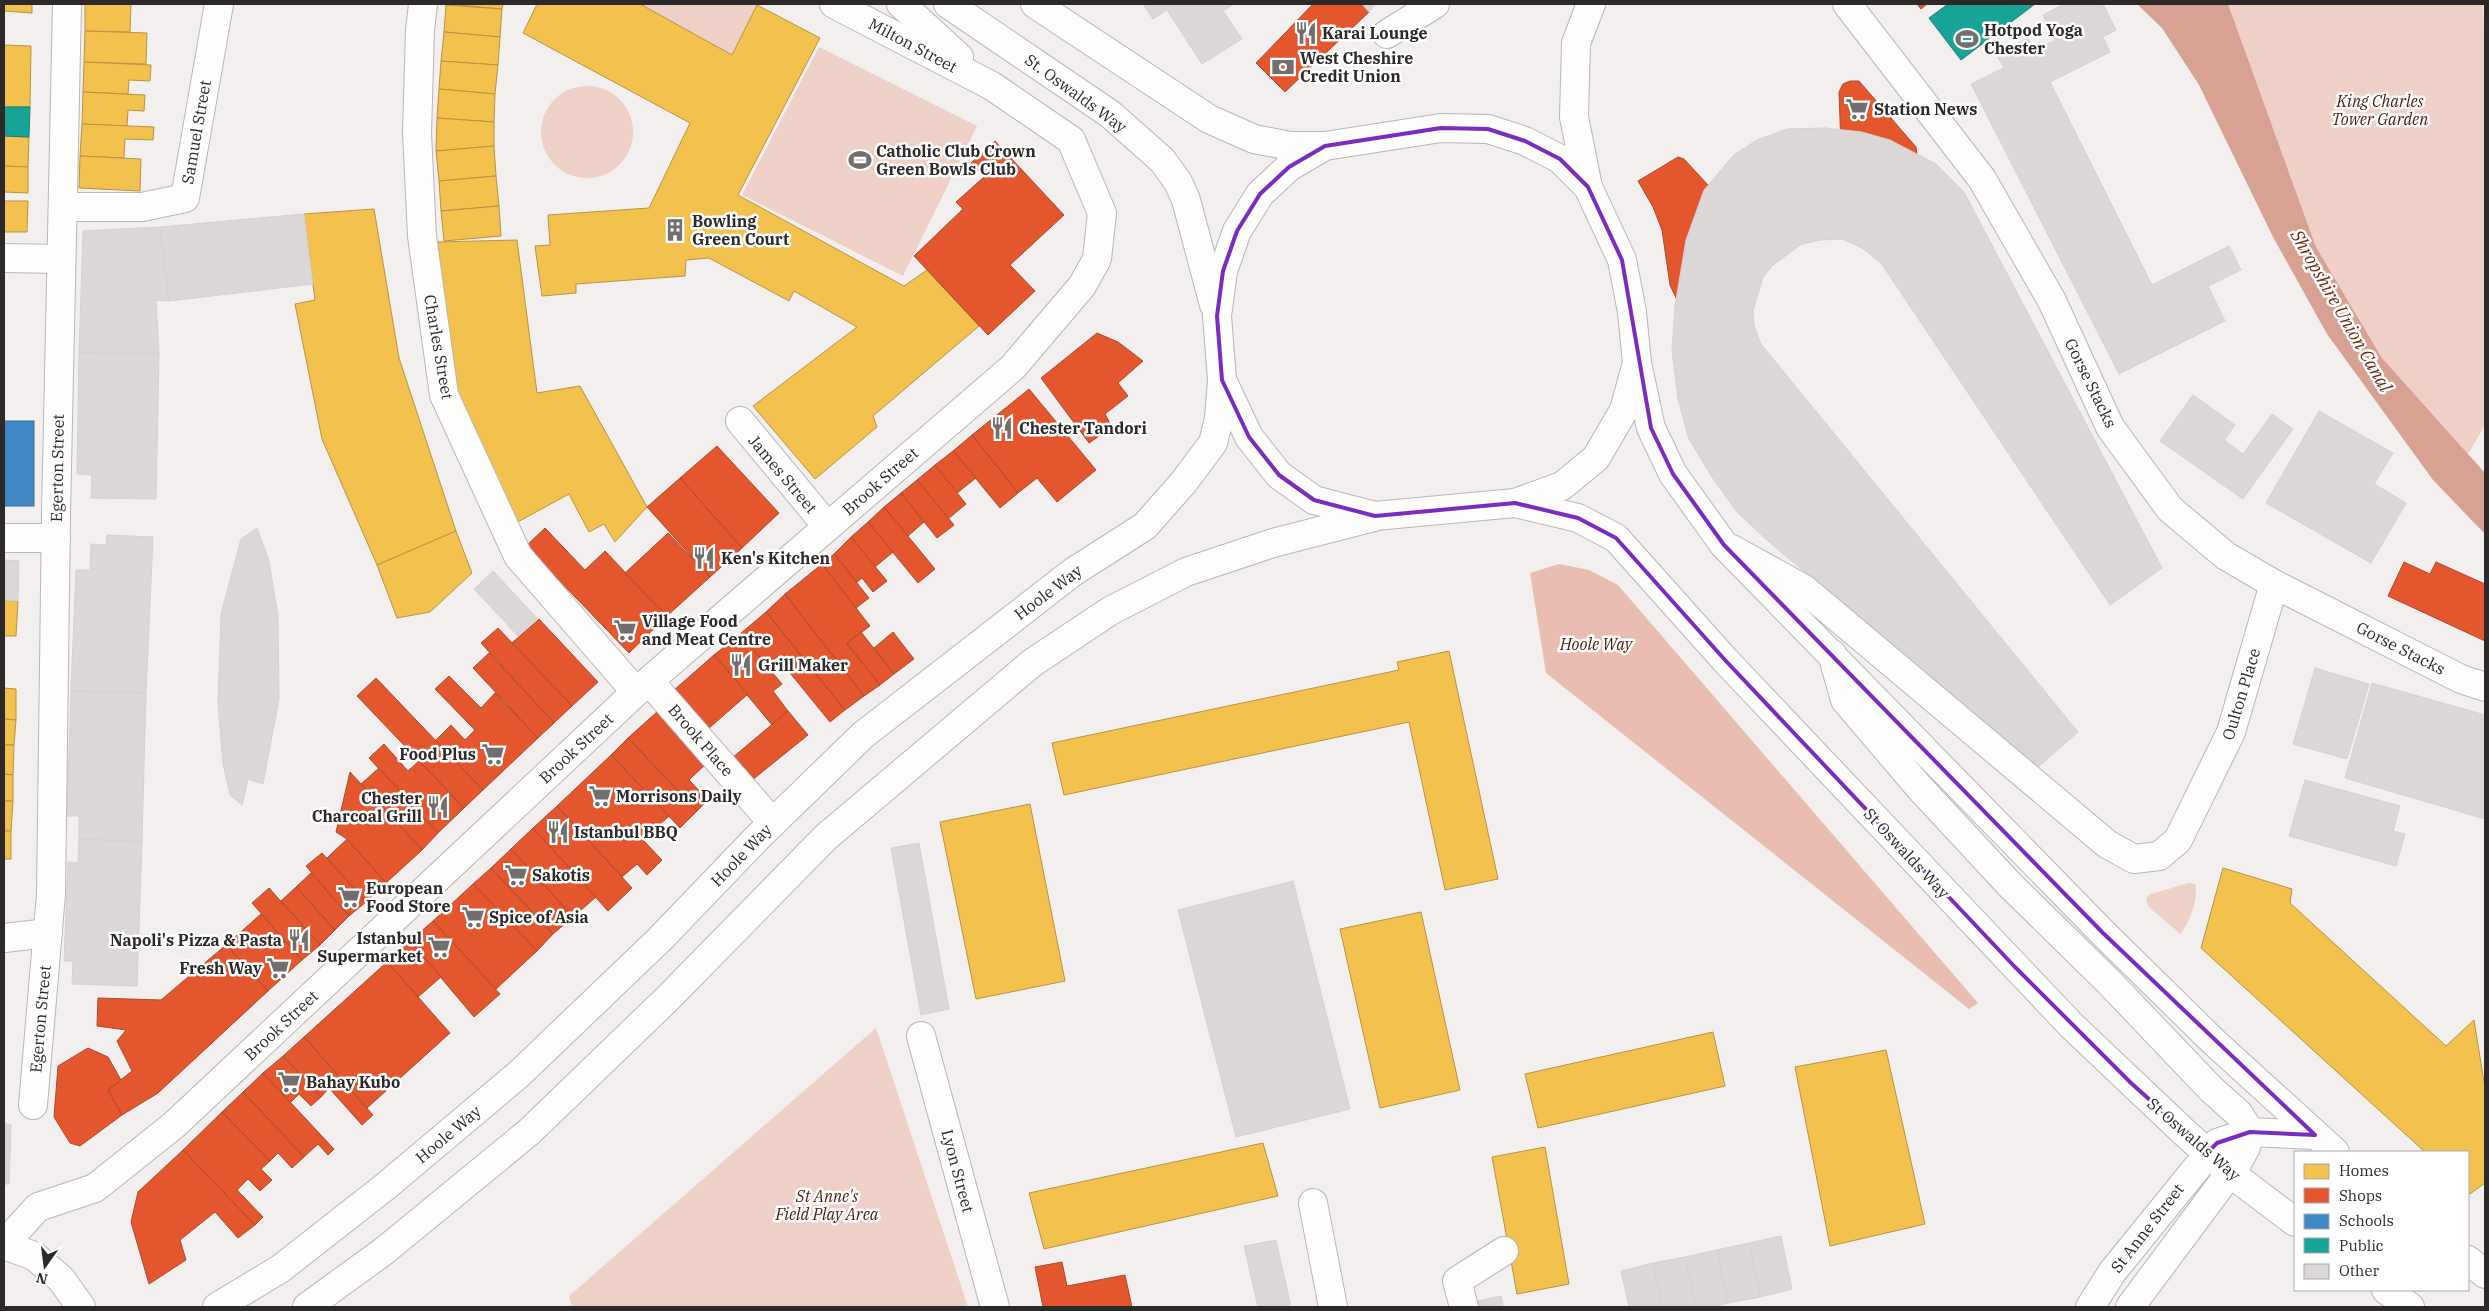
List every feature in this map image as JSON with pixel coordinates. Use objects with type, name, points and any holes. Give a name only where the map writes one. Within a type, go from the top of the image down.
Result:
[{"type":"main road","name":"Egerton Street","points":[[33,1105],[51,894],[61,259],[68,4]]},
{"type":"main road","name":"Samuel Street","points":[[63,207],[142,207],[185,198],[219,4]]},
{"type":"main road","name":"Charles Street","points":[[423,4],[420,30],[417,133],[421,227],[444,395],[518,556],[642,686]]},
{"type":"main road","name":"Milton Street","points":[[834,4],[992,86],[1071,140],[1102,213]]},
{"type":"main road","name":"Milton Street","points":[[901,4],[992,86]]},
{"type":"main road","name":"St. Oswalds Way","points":[[948,4],[1110,114],[1162,160],[1178,182],[1186,200],[1217,316]]},
{"type":"main road","points":[[1035,4],[1209,119],[1254,139],[1290,146],[1326,146],[1441,128],[1488,129],[1525,141],[1560,159],[1588,187]]},
{"type":"main road","points":[[1388,34],[1435,4]]},
{"type":"main road","points":[[1591,4],[1576,43],[1574,117],[1588,187],[1622,260],[1632,312],[1637,363],[1652,428],[1673,474],[1724,545],[2103,933],[2215,1043],[2325,1144]]},
{"type":"main road","name":"Gorse Stacks","points":[[1847,4],[1982,179],[2052,301],[2110,428],[2170,509],[2226,556],[2274,584],[2461,679],[2485,687]]},
{"type":"main road","points":[[1326,146],[1289,167],[1260,194],[1234,239],[1223,271],[1217,316],[1222,380],[1249,437],[1279,476],[1314,500],[1375,516]]},
{"type":"main road","name":"Brook Street","points":[[4,1245],[38,1207],[95,1188],[174,1125],[642,686],[1013,367],[1082,286],[1097,259],[1102,213]]},
{"type":"main road","points":[[4,258],[61,259]]},
{"type":"main road","points":[[307,1307],[384,1251],[529,1132],[667,999],[826,837],[1032,664],[1110,611],[1186,572],[1273,543],[1375,516],[1515,503],[1562,486],[1596,458],[1624,410],[1637,363]]},
{"type":"main road","name":"Hoole Way","points":[[217,1307],[295,1257],[386,1186],[519,1074],[660,939],[772,822],[863,735],[1073,572],[1145,526],[1183,483],[1213,443],[1219,418],[1222,380]]},
{"type":"main road","name":"James Street","points":[[740,421],[827,526]]},
{"type":"main road","name":"St Oswalds Way","points":[[1515,503],[1578,518],[1616,538],[1731,667],[2020,973],[2131,1084],[2229,1172],[2294,1221]]},
{"type":"main road","points":[[4,538],[56,538]]},
{"type":"main road","name":"Oulton Place","points":[[1724,545],[1804,589],[2107,844],[2134,859],[2159,856],[2178,840],[2199,801],[2231,732],[2274,584]]},
{"type":"main road","points":[[1832,654],[1845,700],[1919,787],[2010,885],[2109,982],[2211,1089],[2239,1114],[2250,1132],[2325,1144]]},
{"type":"main road","name":"Brook Place","points":[[642,686],[772,822]]},
{"type":"main road","points":[[4,938],[48,933]]},
{"type":"main road","name":"Lyon Street","points":[[921,1036],[995,1307]]},
{"type":"main road","name":"St Anne Street","points":[[2090,1307],[2113,1271],[2208,1152],[2217,1143],[2250,1132]]},
{"type":"main road","name":"St Anne Street","points":[[2130,1307],[2229,1172],[2246,1147],[2250,1132]]},
{"type":"main road","points":[[1313,1203],[1332,1307]]},
{"type":"main road","points":[[4,1245],[34,1256],[61,1279],[82,1307]]},
{"type":"main road","points":[[1464,1307],[1458,1281],[1504,1251]]},
{"type":"main road","points":[[2469,1261],[2485,1274]]},
{"type":"main road","points":[[2387,1291],[2410,1307]]},
{"type":"highlighted area","points":[[1441,128],[1488,129],[1525,141],[1560,159],[1588,187],[1622,260],[1651,428],[1673,474],[1724,545],[2103,933],[2315,1135],[2250,1132],[2217,1143],[2208,1152],[2131,1083],[2014,966],[1725,660],[1616,538],[1578,518],[1515,503],[1375,516],[1314,500],[1279,475],[1249,437],[1222,380],[1217,316],[1223,271],[1237,231],[1260,194],[1289,167],[1325,146]]},
{"type":"green space","points":[[640,4],[754,4],[757,5],[732,55]]},
{"type":"green space","name":"King Charles Tower Garden","points":[[2228,4],[2483,4],[2485,50],[2485,425],[2468,454],[2382,358],[2316,247]]},
{"type":"green space","name":"Catholic Club Crown Green Bowls Club","points":[[819,47],[977,126],[903,276],[742,195]]},
{"type":"green space","points":[[587,86],[604,90],[619,100],[629,115],[633,132],[629,149],[619,164],[604,174],[587,178],[570,174],[555,164],[545,149],[541,132],[545,115],[555,100],[570,90]]},
{"type":"green space","name":"Hoole Way","points":[[1559,564],[1589,570],[1618,585],[1978,1003],[1969,1009],[1546,673],[1530,573]]},
{"type":"green space","points":[[2189,883],[2195,884],[2196,896],[2190,917],[2180,934],[2148,906],[2146,898],[2151,894]]},
{"type":"green space","name":"St Anne's Field Play Area","points":[[876,1028],[968,1307],[572,1307],[569,1296]]},
{"type":"water","name":"Shropshire Union Canal","points":[[2137,4],[2228,4],[2316,247],[2382,358],[2485,473],[2485,534],[2433,480],[2327,334],[2273,237],[2199,85],[2162,28]]},
{"type":"building: Homes","points":[[4,4],[32,4],[32,13],[4,11]]},
{"type":"building: Homes","points":[[85,4],[131,4],[130,32],[85,31]]},
{"type":"building: Homes","points":[[446,4],[503,4],[502,9]]},
{"type":"building: Homes","name":"Bowling Green Court","points":[[537,4],[640,4],[732,55],[757,5],[820,38],[738,195],[904,286],[927,270],[979,326],[873,416],[877,427],[815,479],[753,406],[857,327],[794,291],[789,301],[709,258],[686,260],[685,276],[576,284],[576,293],[542,296],[535,246],[550,245],[548,215],[649,208],[690,123],[523,33]]},
{"type":"building: Homes","points":[[446,5],[502,9],[500,37],[444,32]]},
{"type":"building: Homes","points":[[85,31],[147,33],[146,64],[84,62]]},
{"type":"building: Homes","points":[[444,32],[500,37],[498,65],[441,61]]},
{"type":"building: Homes","points":[[4,45],[31,46],[30,107],[4,107]]},
{"type":"building: Homes","points":[[441,61],[498,65],[495,94],[439,89]]},
{"type":"building: Homes","points":[[84,62],[151,65],[150,81],[129,80],[128,94],[83,92]]},
{"type":"building: Homes","points":[[439,89],[495,94],[494,122],[437,118]]},
{"type":"building: Homes","points":[[83,92],[145,95],[144,111],[128,110],[127,126],[82,124]]},
{"type":"building: Homes","points":[[437,118],[494,122],[494,146],[436,151]]},
{"type":"building: Homes","points":[[82,124],[154,127],[153,140],[125,139],[124,158],[80,156]]},
{"type":"building: Homes","points":[[4,136],[29,137],[28,167],[4,166]]},
{"type":"building: Homes","points":[[494,146],[496,176],[439,181],[436,151]]},
{"type":"building: Homes","points":[[80,156],[141,159],[140,191],[79,188]]},
{"type":"building: Homes","points":[[4,166],[28,167],[28,193],[4,192]]},
{"type":"building: Homes","points":[[496,176],[499,206],[441,211],[439,181]]},
{"type":"building: Homes","points":[[4,201],[28,201],[27,232],[4,232]]},
{"type":"building: Homes","points":[[499,206],[501,236],[444,241],[441,211]]},
{"type":"building: Homes","points":[[374,209],[399,358],[456,531],[377,565],[322,439],[295,304],[315,300],[304,214]]},
{"type":"building: Homes","points":[[517,240],[537,393],[580,386],[647,507],[615,542],[604,524],[589,532],[569,494],[514,524],[456,393],[437,242]]},
{"type":"building: Homes","points":[[456,531],[472,573],[430,612],[397,618],[377,565]]},
{"type":"building: Homes","points":[[4,600],[18,601],[16,636],[4,636]]},
{"type":"building: Homes","points":[[1449,651],[1498,879],[1445,890],[1409,722],[1064,795],[1052,743],[1399,670],[1397,662]]},
{"type":"building: Homes","points":[[4,688],[16,689],[16,720],[4,719]]},
{"type":"building: Homes","points":[[4,719],[16,720],[14,745],[4,745]]},
{"type":"building: Homes","points":[[4,745],[14,745],[13,775],[4,774]]},
{"type":"building: Homes","points":[[4,774],[13,775],[13,801],[4,801]]},
{"type":"building: Homes","points":[[4,801],[13,801],[11,831],[4,831]]},
{"type":"building: Homes","points":[[1030,804],[1065,981],[976,999],[940,822]]},
{"type":"building: Homes","points":[[4,831],[11,831],[11,859],[4,859]]},
{"type":"building: Homes","points":[[2223,868],[2292,889],[2290,903],[2446,1046],[2474,1020],[2485,1088],[2485,1183],[2470,1194],[2469,1151],[2424,1151],[2201,948]]},
{"type":"building: Homes","points":[[1421,912],[1460,1090],[1380,1108],[1340,929]]},
{"type":"building: Homes","points":[[1713,1032],[1725,1086],[1538,1128],[1525,1074]]},
{"type":"building: Homes","points":[[1886,1050],[1925,1224],[1830,1246],[1795,1067]]},
{"type":"building: Homes","points":[[1263,1143],[1278,1196],[1044,1249],[1029,1193]]},
{"type":"building: Homes","points":[[1545,1147],[1569,1284],[1517,1294],[1492,1157]]},
{"type":"building: Shops","points":[[1313,4],[1362,4],[1369,12],[1285,92],[1256,63]]},
{"type":"building: Shops","points":[[1917,4],[1927,4],[1921,9]]},
{"type":"building: Shops","points":[[1850,81],[1859,81],[1916,147],[1920,178],[1894,197],[1842,173],[1839,92],[1843,84]]},
{"type":"building: Shops","points":[[995,141],[1064,215],[1010,265],[1035,291],[988,335],[914,256],[963,209],[956,202],[984,177],[971,163]]},
{"type":"building: Shops","points":[[1678,157],[1684,159],[1732,211],[1694,318],[1683,313],[1670,285],[1662,230],[1653,207],[1638,181]]},
{"type":"building: Shops","points":[[1097,333],[1118,342],[1143,361],[1118,383],[1128,396],[1105,414],[1112,427],[1089,443],[1041,378]]},
{"type":"building: Shops","points":[[1029,389],[1096,470],[1057,502],[1037,478],[1018,493],[972,435]]},
{"type":"building: Shops","points":[[972,435],[1018,493],[1000,508],[953,451]]},
{"type":"building: Shops","points":[[717,446],[779,513],[742,548],[680,478]]},
{"type":"building: Shops","points":[[953,451],[976,478],[957,493],[935,465]]},
{"type":"building: Shops","points":[[935,465],[966,504],[948,519],[917,480]]},
{"type":"building: Shops","points":[[680,478],[742,548],[710,577],[647,507]]},
{"type":"building: Shops","points":[[917,480],[954,525],[937,538],[901,493]]},
{"type":"building: Shops","points":[[901,493],[924,522],[908,536],[884,507]]},
{"type":"building: Shops","points":[[884,507],[935,569],[918,583],[868,522]]},
{"type":"building: Shops","points":[[868,522],[893,552],[875,567],[851,537]]},
{"type":"building: Shops","points":[[545,528],[585,570],[605,551],[667,616],[629,653],[526,546]]},
{"type":"building: Shops","points":[[668,533],[710,577],[667,616],[625,573]]},
{"type":"building: Shops","points":[[851,537],[887,581],[873,592],[862,578],[857,582],[834,554]]},
{"type":"building: Shops","points":[[834,554],[869,598],[856,608],[822,564]]},
{"type":"building: Shops","points":[[2404,562],[2430,574],[2436,562],[2485,584],[2485,641],[2388,596]]},
{"type":"building: Shops","points":[[822,564],[870,626],[847,643],[880,685],[864,696],[785,594]]},
{"type":"building: Shops","points":[[785,594],[864,696],[845,710],[766,612]]},
{"type":"building: Shops","points":[[766,612],[845,710],[830,722],[777,657],[767,666],[740,634]]},
{"type":"building: Shops","points":[[539,619],[598,682],[572,706],[512,643]]},
{"type":"building: Shops","points":[[498,628],[572,706],[554,723],[481,643]]},
{"type":"building: Shops","points":[[861,632],[894,674],[880,685],[847,643]]},
{"type":"building: Shops","points":[[893,632],[914,659],[894,674],[874,648]]},
{"type":"building: Shops","points":[[740,634],[782,684],[773,691],[788,711],[772,725],[714,655]]},
{"type":"building: Shops","points":[[489,653],[554,723],[538,738],[473,668]]},
{"type":"building: Shops","points":[[714,655],[748,694],[708,729],[674,690]]},
{"type":"building: Shops","points":[[449,676],[481,708],[495,693],[538,738],[483,790],[435,741],[451,725],[465,740],[475,730],[435,689]]},
{"type":"building: Shops","points":[[376,678],[483,790],[464,808],[357,696]]},
{"type":"building: Shops","points":[[658,711],[709,761],[689,780],[708,800],[697,811],[628,738]]},
{"type":"building: Shops","points":[[788,711],[808,735],[751,781],[732,758]]},
{"type":"building: Shops","points":[[628,738],[697,811],[680,828],[611,755]]},
{"type":"building: Shops","points":[[384,744],[408,771],[419,761],[464,808],[438,833],[369,758]]},
{"type":"building: Shops","points":[[611,755],[669,816],[643,840],[662,860],[647,875],[637,864],[622,877],[557,806]]},
{"type":"building: Shops","points":[[379,768],[438,833],[422,850],[361,784]]},
{"type":"building: Shops","points":[[350,772],[422,850],[386,883],[347,839],[336,832]]},
{"type":"building: Shops","points":[[557,806],[632,888],[608,911],[533,828]]},
{"type":"building: Shops","points":[[533,828],[596,897],[573,917],[511,849]]},
{"type":"building: Shops","points":[[347,839],[386,883],[366,902],[327,858]]},
{"type":"building: Shops","points":[[511,849],[573,917],[553,934],[491,868]]},
{"type":"building: Shops","points":[[322,853],[366,902],[349,916],[306,866]]},
{"type":"building: Shops","points":[[491,868],[553,934],[537,951],[473,884]]},
{"type":"building: Shops","points":[[311,873],[349,916],[335,930],[296,887]]},
{"type":"building: Shops","points":[[473,884],[537,951],[496,989],[433,921]]},
{"type":"building: Shops","points":[[296,887],[335,930],[320,945],[281,901]]},
{"type":"building: Shops","points":[[269,888],[320,945],[302,960],[252,903]]},
{"type":"building: Shops","points":[[261,914],[302,960],[268,991],[226,945]]},
{"type":"building: Shops","points":[[433,921],[500,994],[474,1017],[410,941]]},
{"type":"building: Shops","points":[[410,941],[441,977],[418,997],[387,962]]},
{"type":"building: Shops","points":[[226,945],[268,991],[158,1093],[122,1115],[108,1090],[132,1071],[117,1041],[126,1030],[97,1026],[98,998],[161,1000]]},
{"type":"building: Shops","points":[[387,962],[450,1033],[367,1108],[304,1037]]},
{"type":"building: Shops","points":[[304,1037],[373,1115],[362,1125],[329,1088],[321,1097],[283,1056]]},
{"type":"building: Shops","points":[[88,1048],[108,1057],[121,1080],[108,1090],[122,1115],[80,1146],[70,1143],[54,1117],[58,1066]]},
{"type":"building: Shops","points":[[283,1056],[321,1097],[311,1106],[299,1094],[290,1103],[263,1073]]},
{"type":"building: Shops","points":[[263,1073],[334,1149],[328,1155],[318,1144],[304,1157],[243,1092]]},
{"type":"building: Shops","points":[[243,1092],[304,1157],[292,1168],[278,1153],[270,1161],[222,1112]]},
{"type":"building: Shops","points":[[222,1112],[270,1161],[261,1169],[272,1180],[260,1191],[248,1179],[237,1190],[263,1217],[255,1225],[183,1150]]},
{"type":"building: Shops","points":[[183,1150],[255,1225],[238,1238],[215,1212],[180,1240],[186,1260],[149,1284],[131,1222],[138,1192]]},
{"type":"building: Shops","points":[[1062,1262],[1067,1286],[1125,1275],[1132,1307],[1043,1307],[1035,1267]]},
{"type":"building: Schools","points":[[4,421],[34,421],[34,506],[4,506]]},
{"type":"building: Public","name":"Hotpod Yoga Chester","points":[[1948,4],[2035,4],[1961,60],[1929,18]]},
{"type":"building: Public","points":[[4,107],[30,107],[29,137],[4,136]]},
{"type":"building: Other","points":[[1143,4],[1234,4],[1223,11],[1242,39],[1202,64],[1167,10],[1153,19]]},
{"type":"building: Other","points":[[1362,4],[1376,4],[1369,12]]},
{"type":"building: Other","points":[[2064,4],[2103,4],[2116,30],[2103,37],[2110,52],[2050,82],[2152,285],[2229,246],[2241,270],[2208,286],[2225,321],[2119,374],[1971,84],[2004,68],[1996,54],[2028,38],[2034,51],[2055,40],[2043,15]]},
{"type":"building: Other","points":[[1826,128],[1862,132],[1890,140],[1936,164],[1964,192],[2162,568],[2110,605],[1881,263],[1862,248],[1842,239],[1820,240],[1802,244],[1773,265],[1763,277],[1753,310],[1754,326],[1761,344],[2078,732],[2037,768],[1768,541],[1737,512],[1712,477],[1689,439],[1678,399],[1672,351],[1675,306],[1686,240],[1704,190],[1734,155],[1757,140],[1787,129]]},
{"type":"building: Other","points":[[304,214],[313,284],[169,301],[160,227]]},
{"type":"building: Other","points":[[160,227],[169,301],[156,300],[159,354],[79,353],[83,231]]},
{"type":"building: Other","points":[[79,353],[159,354],[156,499],[91,498],[92,475],[77,474]]},
{"type":"building: Other","points":[[2193,395],[2235,425],[2224,440],[2243,454],[2272,414],[2293,429],[2243,499],[2160,441]]},
{"type":"building: Other","points":[[2319,411],[2393,453],[2374,484],[2406,503],[2371,563],[2266,503]]},
{"type":"building: Other","points":[[257,528],[269,561],[278,616],[279,699],[263,784],[248,779],[242,805],[230,795],[223,764],[218,704],[221,614],[241,539]]},
{"type":"building: Other","points":[[107,535],[153,537],[146,693],[71,691],[76,570],[90,570],[91,544],[106,545]]},
{"type":"building: Other","points":[[4,560],[19,561],[18,601],[4,600]]},
{"type":"building: Other","points":[[493,571],[537,618],[518,636],[474,589]]},
{"type":"building: Other","points":[[2315,668],[2369,684],[2347,759],[2293,744]]},
{"type":"building: Other","points":[[2372,683],[2485,715],[2485,819],[2345,778]]},
{"type":"building: Other","points":[[71,691],[146,693],[142,842],[79,839],[79,816],[67,816]]},
{"type":"building: Other","points":[[2305,780],[2400,806],[2393,831],[2405,834],[2396,866],[2289,836]]},
{"type":"building: Other","points":[[79,839],[142,842],[137,986],[72,984],[73,961],[64,961],[68,862],[78,863]]},
{"type":"building: Other","points":[[919,843],[949,1009],[921,1015],[891,848]]},
{"type":"building: Other","points":[[1293,881],[1350,1109],[1236,1137],[1178,910]]},
{"type":"building: Other","points":[[4,1123],[11,1125],[9,1184],[4,1184]]},
{"type":"building: Other","points":[[1781,1236],[1792,1289],[1760,1297],[1749,1243]]},
{"type":"building: Other","points":[[1276,1240],[1291,1307],[1258,1307],[1244,1246]]},
{"type":"building: Other","points":[[1749,1243],[1760,1297],[1728,1303],[1717,1250]]},
{"type":"building: Other","points":[[1717,1250],[1728,1303],[1711,1307],[1696,1307],[1685,1257]]},
{"type":"building: Other","points":[[1685,1257],[1696,1307],[1662,1307],[1653,1263]]},
{"type":"building: Other","points":[[1653,1263],[1662,1307],[1629,1307],[1621,1271]]},
{"type":"building: Other","points":[[1501,1296],[1503,1307],[1474,1307],[1473,1302]]},
{"type":"place","name":"Karai Lounge","points":[[1306,33]]},
{"type":"place","name":"Hotpod Yoga Chester","points":[[1967,39]]},
{"type":"place","name":"West Cheshire Credit Union","points":[[1283,67]]},
{"type":"place","name":"Station News","points":[[1857,109]]},
{"type":"place","name":"Catholic Club Crown Green Bowls Club","points":[[860,160]]},
{"type":"place","name":"Bowling Green Court","points":[[675,230]]},
{"type":"place","name":"Chester Tandori","points":[[1002,428]]},
{"type":"place","name":"Ken's Kitchen","points":[[704,558]]},
{"type":"place","name":"Village Food and Meat Centre","points":[[625,630]]},
{"type":"place","name":"Grill Maker","points":[[741,665]]},
{"type":"place","name":"Food Plus","points":[[493,754]]},
{"type":"place","name":"Morrisons Daily","points":[[600,796]]},
{"type":"place","name":"Chester Charcoal Grill","points":[[438,807]]},
{"type":"place","name":"Istanbul BBQ","points":[[558,832]]},
{"type":"place","name":"Sakotis","points":[[516,875]]},
{"type":"place","name":"European Food Store","points":[[349,897]]},
{"type":"place","name":"Spice of Asia","points":[[473,917]]},
{"type":"place","name":"Napoli's Pizza & Pasta","points":[[299,940]]},
{"type":"place","name":"Istanbul Supermarket","points":[[439,947]]},
{"type":"place","name":"Fresh Way","points":[[278,968]]},
{"type":"place","name":"Bahay Kubo","points":[[289,1082]]}]
